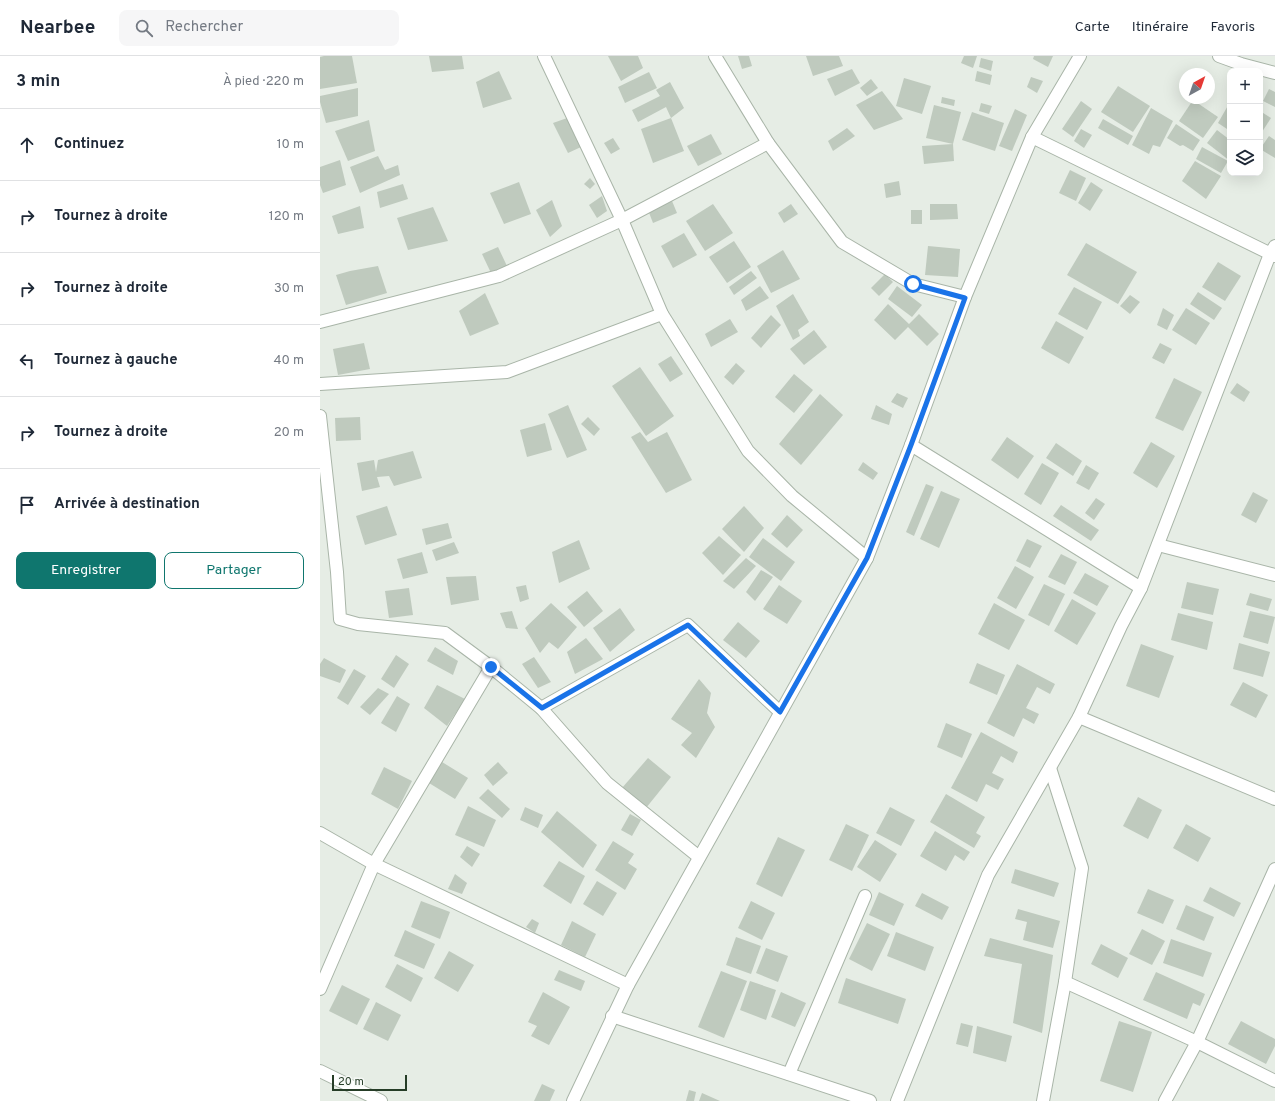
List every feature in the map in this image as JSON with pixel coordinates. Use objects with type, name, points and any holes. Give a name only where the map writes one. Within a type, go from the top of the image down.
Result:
[{"type":"street","points":[[544,56],[622,220],[662,314],[748,451],[792,496],[867,558]]},
{"type":"street","points":[[715,56],[768,143],[842,242],[913,284],[965,298]]},
{"type":"street","points":[[572,1101],[628,985],[867,558],[911,445],[965,298],[1032,136],[1080,56]]},
{"type":"street","points":[[1219,56],[1241,64],[1275,73]]},
{"type":"street","points":[[897,1101],[988,875],[1079,717],[1121,626],[1141,588],[1273,252],[1032,136]]},
{"type":"street","points":[[320,322],[499,276],[622,220],[768,143]]},
{"type":"street","points":[[320,384],[507,372],[662,314]]},
{"type":"street","points":[[320,416],[337,572],[340,620],[358,624],[445,634],[491,667],[542,708],[607,783],[699,856]]},
{"type":"street","points":[[911,445],[1141,588]]},
{"type":"street","points":[[1158,545],[1275,575]]},
{"type":"street","points":[[542,708],[688,625],[780,712]]},
{"type":"street","points":[[320,989],[374,864],[491,667]]},
{"type":"street","points":[[1079,717],[1275,799]]},
{"type":"street","points":[[1044,1101],[1065,982],[1082,868],[1050,768]]},
{"type":"street","points":[[320,833],[374,864],[628,985]]},
{"type":"street","points":[[1165,1101],[1197,1042],[1275,869]]},
{"type":"street","points":[[789,1074],[865,896]]},
{"type":"street","points":[[1065,982],[1197,1042],[1275,1081]]},
{"type":"street","points":[[612,1016],[870,1101]]},
{"type":"street","points":[[320,1071],[381,1101]]},
{"type":"building","points":[[352,56],[357,83],[320,89],[320,57]]},
{"type":"building","points":[[429,56],[462,56],[464,69],[432,72]]},
{"type":"building","points":[[608,56],[638,56],[643,68],[621,81]]},
{"type":"building","points":[[738,56],[749,56],[752,66],[742,69]]},
{"type":"building","points":[[806,56],[839,56],[843,66],[813,76]]},
{"type":"building","points":[[964,56],[977,56],[973,68],[961,63]]},
{"type":"building","points":[[1034,56],[1053,56],[1048,67],[1033,59]]},
{"type":"building","points":[[981,58],[993,61],[991,71],[979,67]]},
{"type":"building","points":[[852,69],[860,83],[835,96],[827,79]]},
{"type":"building","points":[[499,71],[512,99],[483,108],[476,82]]},
{"type":"building","points":[[977,71],[992,75],[990,85],[975,81]]},
{"type":"building","points":[[649,72],[657,88],[625,103],[618,87]]},
{"type":"building","points":[[1031,77],[1043,81],[1037,93],[1027,87]]},
{"type":"building","points":[[904,78],[931,86],[922,114],[896,106]]},
{"type":"building","points":[[871,79],[878,88],[867,96],[860,88]]},
{"type":"building","points":[[670,82],[684,108],[671,118],[666,107],[638,122],[632,110],[660,96],[656,90]]},
{"type":"building","points":[[1118,86],[1150,106],[1133,132],[1101,112]]},
{"type":"building","points":[[358,88],[358,116],[326,123],[320,102],[320,96]]},
{"type":"building","points":[[1269,89],[1275,92],[1275,107],[1263,101]]},
{"type":"building","points":[[882,91],[903,119],[874,130],[856,105]]},
{"type":"building","points":[[942,97],[955,100],[954,106],[941,103]]},
{"type":"building","points":[[1081,101],[1092,109],[1073,137],[1062,129]]},
{"type":"building","points":[[981,103],[992,106],[989,114],[979,111]]},
{"type":"building","points":[[1190,104],[1199,104],[1218,117],[1203,138],[1179,121]]},
{"type":"building","points":[[934,105],[961,112],[953,144],[926,138]]},
{"type":"building","points":[[1227,107],[1227,129],[1218,123]]},
{"type":"building","points":[[1151,108],[1173,121],[1160,147],[1153,145],[1149,154],[1132,145]]},
{"type":"building","points":[[1015,109],[1027,115],[1012,151],[999,146]]},
{"type":"building","points":[[972,112],[1004,123],[995,151],[962,140]]},
{"type":"building","points":[[1263,113],[1271,118],[1263,130]]},
{"type":"building","points":[[570,117],[581,147],[568,153],[553,123]]},
{"type":"building","points":[[671,118],[684,151],[653,163],[641,129]]},
{"type":"building","points":[[1103,119],[1133,136],[1128,145],[1098,128]]},
{"type":"building","points":[[369,120],[375,151],[348,161],[335,131]]},
{"type":"building","points":[[1176,124],[1200,140],[1193,151],[1183,145],[1180,146],[1167,138]]},
{"type":"building","points":[[847,128],[855,136],[833,151],[828,141]]},
{"type":"building","points":[[1081,129],[1092,135],[1084,148],[1074,141]]},
{"type":"building","points":[[1217,130],[1227,138],[1227,159],[1207,143]]},
{"type":"building","points":[[711,134],[722,154],[698,166],[687,146]]},
{"type":"building","points":[[1269,136],[1275,140],[1275,158],[1263,151],[1263,145]]},
{"type":"building","points":[[613,138],[620,149],[611,154],[604,143]]},
{"type":"building","points":[[953,144],[954,161],[924,164],[922,146]]},
{"type":"building","points":[[1202,147],[1227,160],[1227,163],[1221,173],[1196,159]]},
{"type":"building","points":[[378,156],[385,170],[398,165],[400,175],[360,193],[350,167]]},
{"type":"building","points":[[340,160],[346,185],[323,193],[320,185],[320,167]]},
{"type":"building","points":[[1195,161],[1221,176],[1206,199],[1182,181]]},
{"type":"building","points":[[1070,170],[1086,178],[1076,201],[1059,193]]},
{"type":"building","points":[[590,178],[595,184],[590,189],[584,184]]},
{"type":"building","points":[[899,181],[901,195],[886,198],[884,184]]},
{"type":"building","points":[[519,182],[531,214],[504,224],[490,193]]},
{"type":"building","points":[[1091,182],[1103,190],[1090,211],[1078,203]]},
{"type":"building","points":[[403,184],[408,199],[380,208],[377,192]]},
{"type":"building","points":[[602,196],[607,211],[597,218],[589,205]]},
{"type":"building","points":[[552,200],[562,226],[550,237],[536,210]]},
{"type":"building","points":[[672,201],[677,213],[653,223],[648,210]]},
{"type":"building","points":[[713,204],[733,233],[705,251],[686,221]]},
{"type":"building","points":[[791,204],[798,214],[784,223],[778,213]]},
{"type":"building","points":[[930,204],[957,204],[958,219],[930,220]]},
{"type":"building","points":[[360,206],[364,228],[338,234],[332,216]]},
{"type":"building","points":[[433,207],[448,241],[408,250],[397,218]]},
{"type":"building","points":[[911,210],[922,210],[922,224],[911,224]]},
{"type":"building","points":[[684,233],[697,255],[673,268],[661,246]]},
{"type":"building","points":[[734,241],[751,267],[727,283],[709,257]]},
{"type":"building","points":[[1086,243],[1137,272],[1118,304],[1067,275]]},
{"type":"building","points":[[928,246],[960,249],[958,277],[925,275]]},
{"type":"building","points":[[498,247],[507,266],[491,273],[482,254]]},
{"type":"building","points":[[783,250],[800,279],[771,293],[757,266]]},
{"type":"building","points":[[1218,262],[1241,276],[1225,301],[1202,287]]},
{"type":"building","points":[[378,266],[387,293],[346,305],[336,275]]},
{"type":"building","points":[[751,271],[757,278],[734,295],[729,287]]},
{"type":"building","points":[[885,274],[893,282],[879,296],[871,288]]},
{"type":"building","points":[[760,286],[769,298],[746,311],[741,300]]},
{"type":"building","points":[[897,286],[922,305],[912,317],[888,299]]},
{"type":"building","points":[[1074,287],[1102,302],[1087,330],[1058,314]]},
{"type":"building","points":[[1198,292],[1222,308],[1214,320],[1190,304]]},
{"type":"building","points":[[485,293],[499,324],[470,336],[459,311]]},
{"type":"building","points":[[793,294],[809,322],[798,330],[800,336],[793,340],[776,306]]},
{"type":"building","points":[[1130,295],[1140,302],[1130,314],[1120,306]]},
{"type":"building","points":[[888,304],[909,324],[919,314],[939,334],[927,346],[908,327],[895,340],[874,320]]},
{"type":"building","points":[[1163,308],[1174,315],[1167,330],[1157,325]]},
{"type":"building","points":[[1186,308],[1210,323],[1196,345],[1172,330]]},
{"type":"building","points":[[771,315],[781,325],[761,348],[751,338]]},
{"type":"building","points":[[730,319],[738,332],[711,347],[705,334]]},
{"type":"building","points":[[1056,321],[1084,337],[1069,364],[1041,348]]},
{"type":"building","points":[[814,330],[827,347],[804,365],[790,349]]},
{"type":"building","points":[[364,343],[370,369],[338,375],[333,349]]},
{"type":"building","points":[[1160,343],[1172,349],[1164,364],[1152,358]]},
{"type":"building","points":[[671,356],[683,374],[670,382],[658,364]]},
{"type":"building","points":[[736,363],[745,371],[733,385],[724,377]]},
{"type":"building","points":[[640,367],[674,416],[646,436],[612,386]]},
{"type":"building","points":[[794,374],[813,390],[794,413],[775,397]]},
{"type":"building","points":[[1174,378],[1202,392],[1183,431],[1155,418]]},
{"type":"building","points":[[1237,383],[1250,392],[1244,402],[1230,393]]},
{"type":"building","points":[[897,393],[908,398],[903,408],[891,402]]},
{"type":"building","points":[[820,394],[843,415],[801,465],[779,444]]},
{"type":"building","points":[[568,405],[587,450],[567,458],[548,414]]},
{"type":"building","points":[[876,405],[892,414],[889,425],[871,419]]},
{"type":"building","points":[[360,417],[361,440],[336,441],[335,418]]},
{"type":"building","points":[[588,417],[600,429],[594,436],[581,424]]},
{"type":"building","points":[[545,423],[552,450],[527,457],[520,430]]},
{"type":"building","points":[[640,432],[648,442],[667,432],[692,480],[666,493],[631,437]]},
{"type":"building","points":[[1007,437],[1034,456],[1018,479],[991,460]]},
{"type":"building","points":[[1151,442],[1175,456],[1157,488],[1133,473]]},
{"type":"building","points":[[1056,443],[1082,461],[1073,476],[1046,458]]},
{"type":"building","points":[[413,451],[422,478],[394,486],[389,476],[377,477],[380,487],[362,491],[357,463],[374,460],[376,472],[378,460]]},
{"type":"building","points":[[863,462],[878,473],[873,480],[858,470]]},
{"type":"building","points":[[1042,463],[1059,473],[1041,505],[1024,494]]},
{"type":"building","points":[[1086,465],[1099,473],[1089,490],[1076,483]]},
{"type":"building","points":[[926,484],[934,487],[914,536],[906,532]]},
{"type":"building","points":[[941,491],[960,499],[939,548],[920,539]]},
{"type":"building","points":[[1253,492],[1268,500],[1256,523],[1241,515]]},
{"type":"building","points":[[1096,498],[1105,504],[1094,520],[1085,513]]},
{"type":"building","points":[[1061,505],[1099,530],[1091,541],[1053,516]]},
{"type":"building","points":[[387,506],[397,535],[365,545],[356,516]]},
{"type":"building","points":[[744,506],[764,528],[744,552],[722,529]]},
{"type":"building","points":[[787,515],[803,530],[787,548],[771,534]]},
{"type":"building","points":[[448,523],[452,538],[426,545],[422,529]]},
{"type":"building","points":[[719,536],[741,555],[723,575],[702,553]]},
{"type":"building","points":[[763,538],[795,562],[781,581],[749,557]]},
{"type":"building","points":[[1027,539],[1042,546],[1030,568],[1016,561]]},
{"type":"building","points":[[579,540],[590,569],[559,583],[552,552]]},
{"type":"building","points":[[454,542],[459,553],[436,561],[432,550]]},
{"type":"building","points":[[422,552],[428,573],[403,579],[397,559]]},
{"type":"building","points":[[1061,554],[1077,562],[1065,585],[1048,577]]},
{"type":"building","points":[[746,558],[756,566],[734,589],[723,581]]},
{"type":"building","points":[[1015,566],[1034,577],[1016,609],[997,598]]},
{"type":"building","points":[[761,570],[773,577],[755,601],[746,592]]},
{"type":"building","points":[[1085,573],[1109,586],[1097,606],[1073,593]]},
{"type":"building","points":[[476,576],[479,600],[451,605],[446,577]]},
{"type":"building","points":[[1187,582],[1219,589],[1213,615],[1181,608]]},
{"type":"building","points":[[1044,584],[1065,594],[1049,626],[1028,615]]},
{"type":"building","points":[[526,585],[529,599],[520,602],[516,587]]},
{"type":"building","points":[[779,585],[802,601],[787,624],[763,609]]},
{"type":"building","points":[[409,588],[413,615],[389,618],[385,591]]},
{"type":"building","points":[[587,591],[603,611],[584,627],[567,607]]},
{"type":"building","points":[[1250,593],[1272,599],[1268,611],[1246,605]]},
{"type":"building","points":[[1072,599],[1096,613],[1077,645],[1054,631]]},
{"type":"building","points":[[551,603],[577,627],[558,649],[549,642],[540,653],[525,628]]},
{"type":"building","points":[[994,603],[1025,620],[1009,650],[978,634]]},
{"type":"building","points":[[620,608],[635,630],[610,652],[593,628]]},
{"type":"building","points":[[512,611],[518,629],[506,628],[500,613]]},
{"type":"building","points":[[1250,611],[1275,617],[1268,644],[1243,637]]},
{"type":"building","points":[[1178,613],[1213,622],[1207,650],[1171,640]]},
{"type":"building","points":[[738,622],[760,641],[746,658],[723,640]]},
{"type":"building","points":[[586,638],[603,659],[575,674],[567,652]]},
{"type":"building","points":[[1239,643],[1270,652],[1263,677],[1233,669]]},
{"type":"building","points":[[1141,644],[1174,656],[1159,698],[1126,686]]},
{"type":"building","points":[[435,647],[458,661],[453,675],[427,661]]},
{"type":"building","points":[[396,655],[409,664],[394,688],[381,679]]},
{"type":"building","points":[[534,657],[551,682],[538,688],[522,664]]},
{"type":"building","points":[[324,658],[346,670],[340,683],[320,676],[320,664]]},
{"type":"building","points":[[977,663],[1005,675],[997,695],[969,683]]},
{"type":"building","points":[[1017,664],[1055,684],[1050,694],[1037,687],[1026,708],[1039,714],[1034,724],[1023,718],[1014,737],[987,723]]},
{"type":"building","points":[[354,669],[366,676],[348,705],[337,698]]},
{"type":"building","points":[[699,679],[711,693],[707,713],[715,727],[696,758],[681,745],[692,733],[671,719]]},
{"type":"building","points":[[1243,682],[1268,695],[1256,718],[1230,705]]},
{"type":"building","points":[[437,685],[465,699],[447,726],[424,708]]},
{"type":"building","points":[[378,688],[389,694],[370,715],[360,707]]},
{"type":"building","points":[[397,696],[410,704],[396,732],[381,723]]},
{"type":"building","points":[[946,723],[972,734],[962,758],[937,747]]},
{"type":"building","points":[[981,732],[1018,752],[1013,763],[1001,756],[992,773],[1004,779],[998,790],[986,784],[977,802],[951,788]]},
{"type":"building","points":[[648,758],[671,777],[646,808],[622,788]]},
{"type":"building","points":[[442,762],[468,778],[455,799],[429,783]]},
{"type":"building","points":[[498,762],[508,773],[493,786],[484,775]]},
{"type":"building","points":[[384,767],[412,781],[398,809],[371,794]]},
{"type":"building","points":[[488,789],[510,809],[502,818],[479,798]]},
{"type":"building","points":[[946,794],[985,817],[976,833],[981,836],[974,848],[930,822]]},
{"type":"building","points":[[1138,797],[1162,810],[1148,839],[1123,826]]},
{"type":"building","points":[[468,806],[496,820],[484,847],[455,835]]},
{"type":"building","points":[[525,807],[543,815],[538,828],[520,820]]},
{"type":"building","points":[[890,807],[915,820],[901,846],[876,833]]},
{"type":"building","points":[[557,811],[597,845],[583,868],[541,832]]},
{"type":"building","points":[[630,814],[641,820],[632,836],[621,830]]},
{"type":"building","points":[[846,824],[869,835],[852,871],[829,860]]},
{"type":"building","points":[[1186,824],[1211,838],[1198,862],[1173,848]]},
{"type":"building","points":[[935,831],[970,852],[964,861],[955,855],[946,871],[920,856]]},
{"type":"building","points":[[778,837],[805,850],[782,897],[756,884]]},
{"type":"building","points":[[875,840],[897,854],[880,882],[857,867]]},
{"type":"building","points":[[613,841],[634,854],[628,863],[637,869],[625,890],[595,870]]},
{"type":"building","points":[[467,846],[480,854],[472,867],[460,857]]},
{"type":"building","points":[[559,861],[585,876],[571,904],[543,886]]},
{"type":"building","points":[[1015,869],[1059,883],[1054,897],[1011,883]]},
{"type":"building","points":[[455,874],[467,883],[462,894],[448,889]]},
{"type":"building","points":[[597,881],[617,893],[603,916],[583,904]]},
{"type":"building","points":[[1210,887],[1241,903],[1234,917],[1203,901]]},
{"type":"building","points":[[1148,889],[1174,900],[1163,924],[1137,913]]},
{"type":"building","points":[[879,892],[904,904],[894,926],[869,915]]},
{"type":"building","points":[[922,893],[949,907],[942,920],[915,906]]},
{"type":"building","points":[[421,901],[450,912],[440,939],[411,927]]},
{"type":"building","points":[[751,901],[775,913],[762,940],[738,928]]},
{"type":"building","points":[[1186,905],[1214,917],[1204,941],[1176,929]]},
{"type":"building","points":[[1018,909],[1060,921],[1053,948],[1023,940],[1027,922],[1015,919]]},
{"type":"building","points":[[532,919],[539,923],[535,933],[526,927]]},
{"type":"building","points":[[572,921],[596,934],[585,957],[561,945]]},
{"type":"building","points":[[867,923],[890,934],[872,971],[849,959]]},
{"type":"building","points":[[1142,929],[1165,941],[1152,965],[1129,954]]},
{"type":"building","points":[[405,930],[435,944],[424,969],[394,956]]},
{"type":"building","points":[[896,932],[934,947],[925,971],[887,956]]},
{"type":"building","points":[[736,937],[761,946],[751,974],[726,965]]},
{"type":"building","points":[[990,938],[1053,955],[1042,1033],[1013,1023],[1022,964],[984,956]]},
{"type":"building","points":[[1171,939],[1212,953],[1203,977],[1163,963]]},
{"type":"building","points":[[1101,944],[1128,958],[1118,978],[1091,964]]},
{"type":"building","points":[[766,948],[788,956],[778,982],[756,973]]},
{"type":"building","points":[[449,951],[474,965],[458,992],[434,978]]},
{"type":"building","points":[[397,964],[423,978],[411,1002],[385,987]]},
{"type":"building","points":[[559,970],[585,981],[581,991],[554,980]]},
{"type":"building","points":[[721,971],[747,981],[724,1038],[698,1027]]},
{"type":"building","points":[[1156,972],[1205,994],[1200,1006],[1193,1003],[1187,1019],[1143,1000]]},
{"type":"building","points":[[846,978],[906,999],[898,1024],[838,1003]]},
{"type":"building","points":[[750,981],[776,990],[766,1020],[740,1010]]},
{"type":"building","points":[[342,985],[370,999],[357,1025],[329,1011]]},
{"type":"building","points":[[543,992],[570,1007],[549,1045],[531,1036],[537,1026],[528,1022]]},
{"type":"building","points":[[781,992],[806,1003],[795,1027],[771,1017]]},
{"type":"building","points":[[376,1002],[401,1015],[388,1041],[363,1029]]},
{"type":"building","points":[[1119,1021],[1152,1032],[1133,1092],[1100,1081]]},
{"type":"building","points":[[1241,1021],[1275,1039],[1275,1046],[1266,1064],[1228,1044]]},
{"type":"building","points":[[961,1023],[973,1026],[968,1047],[956,1044]]},
{"type":"building","points":[[977,1026],[1012,1036],[1006,1062],[973,1053]]},
{"type":"building","points":[[542,1084],[555,1090],[550,1101],[534,1101]]},
{"type":"building","points":[[689,1090],[696,1092],[694,1101],[686,1101]]},
{"type":"building","points":[[702,1093],[720,1101],[699,1101]]},
{"type":"route","points":[[491,667],[542,708],[688,625],[780,712],[867,558],[911,445],[965,298],[913,284]]}]
